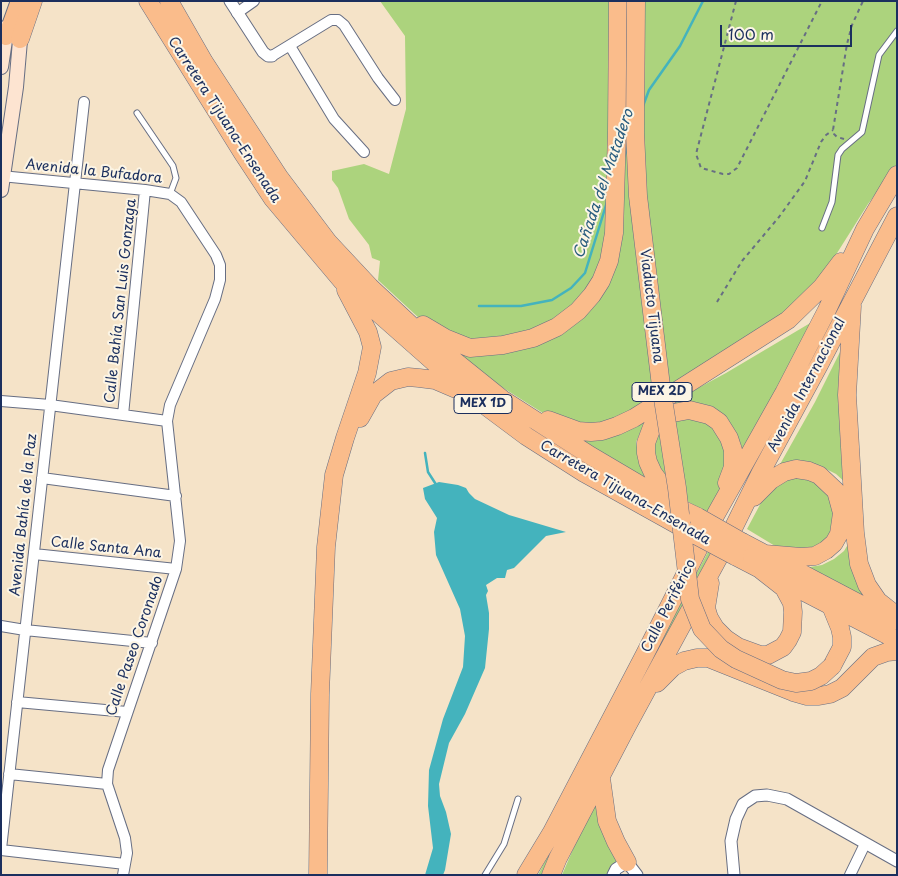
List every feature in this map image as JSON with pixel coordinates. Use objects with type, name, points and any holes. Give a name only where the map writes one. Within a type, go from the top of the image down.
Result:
[{"type":"highway","points":[[13,38],[21,1]]},
{"type":"highway","points":[[13,38],[33,1]]},
{"type":"highway","name":"Carretera Tijuana–Ensenada","points":[[148,1],[242,152],[274,199],[342,281],[471,395],[526,436],[584,473],[694,524],[732,551],[763,562]]},
{"type":"highway","name":"Carretera Tijuana–Ensenada","points":[[169,1],[204,62],[279,178],[328,242],[370,287],[415,329],[502,399]]},
{"type":"highway","points":[[370,287],[418,322],[445,338],[470,348],[503,346],[533,338],[556,327],[578,310],[592,295],[609,261],[614,233],[618,1]]},
{"type":"highway","name":"Viaducto Tijuana","points":[[636,1],[635,133],[638,196],[661,386],[677,488],[690,599],[702,629],[721,649],[736,659],[782,680],[796,682],[811,682],[821,676],[832,666],[840,652],[842,637],[830,606]]},
{"type":"highway","name":"MEX 1D","points":[[502,399],[552,422],[578,431],[602,431],[618,426],[666,399],[788,320],[822,287],[865,230],[897,176]]},
{"type":"highway","name":"Avenida Internacional","points":[[732,551],[744,506],[897,216]]},
{"type":"highway","name":"Calle Periférico","points":[[526,875],[563,810],[716,514],[826,312],[865,230]]},
{"type":"highway","points":[[318,875],[320,694],[326,547],[334,475],[344,438],[367,373],[372,346],[368,332],[353,306],[342,281]]},
{"type":"highway","points":[[852,301],[847,395],[858,556],[867,585],[878,601],[897,616]]},
{"type":"highway","points":[[325,875],[327,697],[332,588],[345,464],[355,429],[373,395],[382,386],[398,379],[408,377],[435,380],[471,395]]},
{"type":"highway","points":[[502,399],[591,456],[679,508]]},
{"type":"highway","points":[[694,524],[679,508],[653,473],[648,462],[646,443],[652,427],[668,414],[689,410],[709,414],[719,422],[729,438],[733,450],[733,467],[716,514]]},
{"type":"highway","points":[[744,506],[770,480],[784,472],[796,469],[819,475],[836,491],[842,513],[839,534],[834,543],[815,556],[763,562]]},
{"type":"highway","name":"MEX 1D","points":[[732,551],[708,591],[706,608],[709,618],[715,628],[726,639],[738,647],[760,655],[768,655],[783,647],[788,640],[792,632],[794,612],[792,603],[784,588],[763,562]]},
{"type":"highway","name":"Calle Periférico","points":[[551,875],[558,858],[645,693],[732,551]]},
{"type":"highway","points":[[763,562],[830,606],[897,640]]},
{"type":"highway","points":[[763,562],[897,624]]},
{"type":"highway","points":[[645,693],[673,667],[684,661],[702,658],[720,661],[793,692],[807,696],[819,696],[830,694],[842,688],[873,657],[897,651]]},
{"type":"highway","points":[[601,778],[607,821],[616,842],[634,871]]},
{"type":"main road","points":[[2,181],[16,87],[10,1]]},
{"type":"main road","points":[[1,67],[13,38]]},
{"type":"street","points":[[230,1],[263,52],[268,56],[272,56],[290,46],[331,20],[338,20],[344,24],[378,78],[395,100]]},
{"type":"street","points":[[237,13],[254,1]]},
{"type":"street","points":[[290,46],[334,119],[364,152]]},
{"type":"street","name":"Avenida Bahía de la Paz","points":[[1,850],[84,102]]},
{"type":"street","name":"Avenida la Bufadora","points":[[2,181],[75,183],[145,190],[170,194],[181,202],[216,255],[220,265],[220,280],[215,299],[170,405],[167,421]]},
{"type":"street","name":"Calle Bahía San Luis Gonzaga","points":[[123,415],[145,190]]},
{"type":"street","points":[[1,401],[50,405],[167,421]]},
{"type":"street","name":"Calle Paseo Coronado","points":[[123,875],[127,853],[125,838],[107,784],[108,770],[176,569],[180,541],[167,421]]},
{"type":"street","points":[[42,478],[176,496]]},
{"type":"street","name":"Calle Santa Ana","points":[[34,554],[176,569]]},
{"type":"street","points":[[1,626],[152,643]]},
{"type":"street","points":[[17,702],[127,712]]},
{"type":"street","points":[[10,774],[107,784]]},
{"type":"street","points":[[734,875],[731,841],[736,819],[743,804],[755,796],[767,794],[787,798],[897,861]]},
{"type":"street","points":[[850,875],[865,844]]},
{"type":"street","points":[[1,850],[125,864]]},
{"type":"street","points":[[613,875],[616,869],[634,871]]},
{"type":"lane","points":[[822,228],[832,202],[838,155],[864,128],[879,55],[897,31]]},
{"type":"lane","points":[[137,113],[173,166],[176,178],[170,194]]},
{"type":"lane","points":[[485,875],[504,844],[518,799]]},
{"type":"path","points":[[736,1],[696,154],[700,168],[723,174],[730,174],[737,168],[822,1]]},
{"type":"path","points":[[851,142],[837,137],[833,130],[847,44],[852,24],[863,1]]},
{"type":"path","points":[[718,302],[742,262],[779,217],[805,181],[821,142],[833,130]]},
{"type":"green space","points":[[380,1],[897,1],[897,165],[868,204],[820,280],[797,306],[620,423],[593,430],[546,415],[475,370],[378,280],[380,261],[372,258],[369,245],[349,219],[338,188],[332,180],[332,171],[364,164],[389,174],[406,109],[405,36]]},
{"type":"green space","points":[[817,319],[744,453],[733,429],[718,413],[645,422],[636,442],[641,468],[648,484],[575,436],[635,422],[726,373]]},
{"type":"green space","points":[[851,330],[859,560],[876,606],[804,568],[822,565],[834,559],[844,551],[850,541],[848,485],[836,474],[822,467],[774,475],[815,402]]},
{"type":"green space","points":[[683,416],[704,418],[732,452],[713,517],[674,493],[656,472],[654,444],[661,428]]},
{"type":"green space","points":[[797,477],[808,478],[829,487],[840,522],[820,549],[780,549],[747,529],[763,499],[778,483]]},
{"type":"green space","points":[[709,550],[711,552],[542,875],[538,875]]},
{"type":"green space","points":[[597,799],[622,862],[608,875],[562,875],[580,833]]},
{"type":"water","points":[[439,482],[466,488],[475,499],[509,515],[566,532],[546,536],[514,568],[507,570],[505,578],[497,578],[486,585],[488,591],[486,595],[489,629],[485,668],[465,714],[449,743],[439,784],[440,796],[451,834],[445,870],[443,875],[425,875],[433,848],[428,806],[429,770],[443,719],[463,667],[465,636],[460,609],[436,555],[434,532],[437,518],[425,499],[423,488]]},
{"type":"waterway","name":"Cañada del Matadero","points":[[643,106],[649,90],[680,46],[703,1]]},
{"type":"waterway","name":"Cañada del Matadero","points":[[624,157],[628,146]]},
{"type":"waterway","name":"Cañada del Matadero","points":[[479,306],[521,306],[552,300],[571,288],[585,273],[607,202]]},
{"type":"waterway","name":"Cañada del Matadero","points":[[425,453],[428,472],[437,486]]}]
